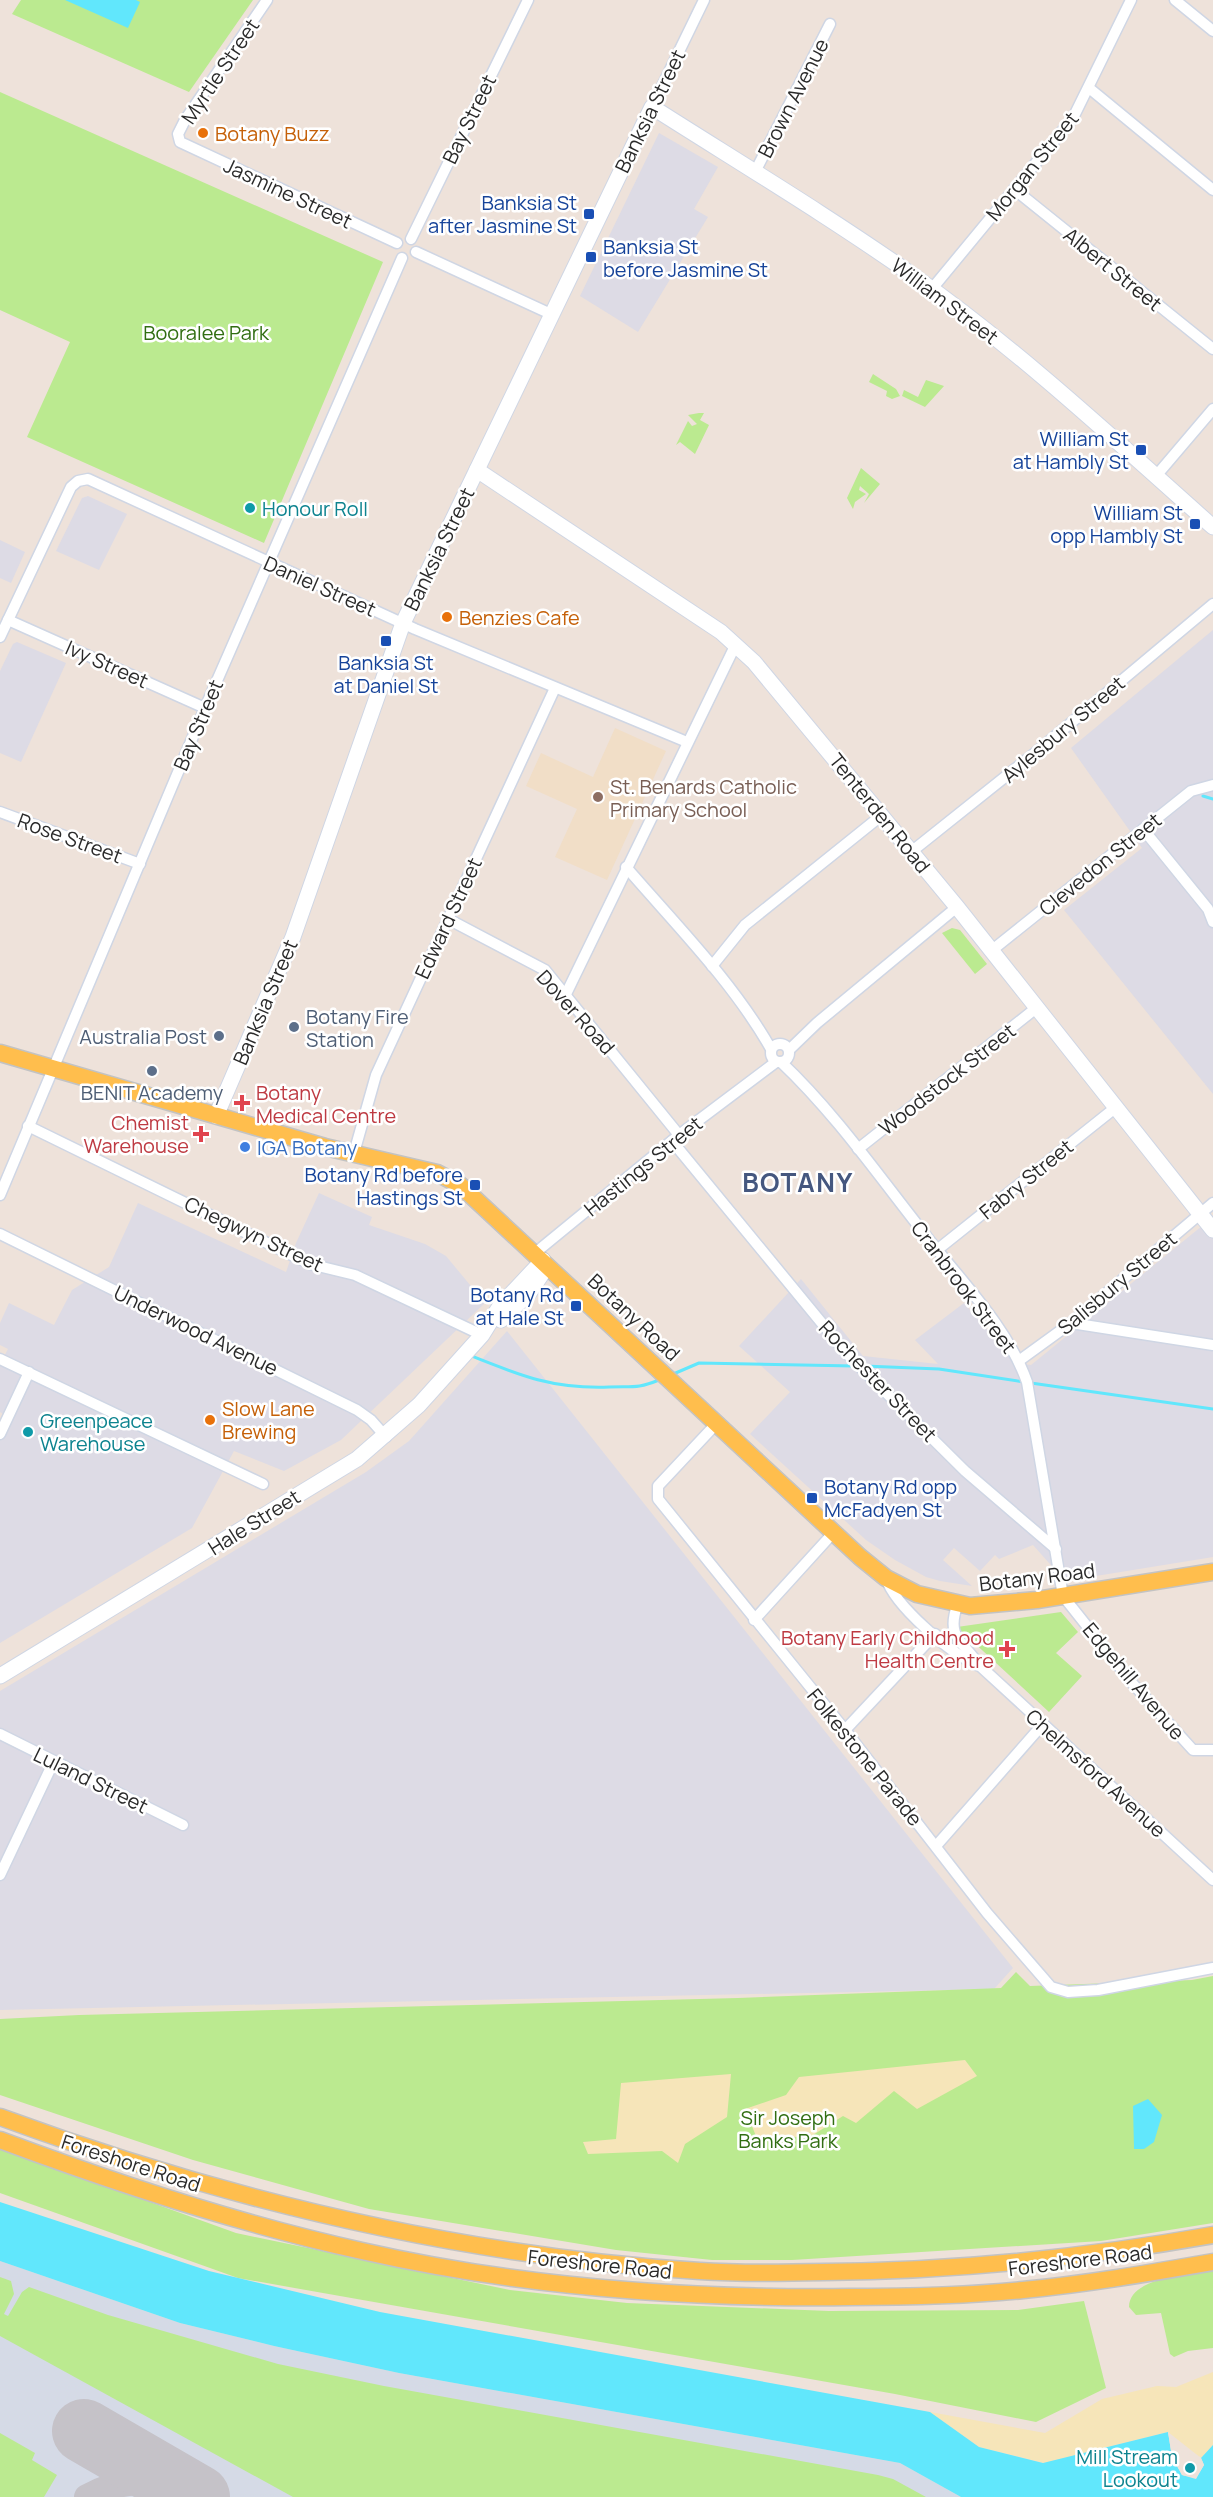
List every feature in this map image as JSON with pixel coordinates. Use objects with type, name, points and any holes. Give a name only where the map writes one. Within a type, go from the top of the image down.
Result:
[{"type":"main road","name":"Botany Road","points":[[0,1053],[216,1116],[449,1178],[471,1193],[834,1532],[886,1578],[917,1594],[957,1606],[999,1605],[1213,1572]]},
{"type":"main road","name":"Foreshore Road","points":[[0,2117],[189,2181],[366,2227],[485,2248],[609,2264],[713,2272],[908,2271],[1020,2264],[1213,2235]]},
{"type":"main road","name":"Foreshore Road","points":[[0,2140],[182,2203],[361,2251],[482,2272],[607,2289],[764,2298],[910,2297],[1022,2290],[1213,2262]]},
{"type":"street","name":"Myrtle Street","points":[[180,142],[178,134],[185,120],[267,0]]},
{"type":"street","name":"Bay Street","points":[[411,239],[528,0]]},
{"type":"street","name":"Banksia Street","points":[[216,1116],[293,937],[403,623],[704,0]]},
{"type":"street","name":"Morgan Street","points":[[931,290],[1065,129],[1089,88],[1131,0]]},
{"type":"street","points":[[1175,0],[1213,31]]},
{"type":"street","name":"Brown Avenue","points":[[755,172],[830,24]]},
{"type":"street","points":[[1089,88],[1213,190]]},
{"type":"street","name":"William Street","points":[[652,107],[755,172],[931,290],[1069,396],[1213,527]]},
{"type":"street","name":"Jasmine Street","points":[[180,142],[397,243]]},
{"type":"street","name":"Albert Street","points":[[1014,189],[1213,349]]},
{"type":"street","points":[[403,238],[411,239],[416,245],[416,252],[410,258],[402,258],[396,253],[397,243],[403,238]]},
{"type":"street","points":[[416,252],[553,315]]},
{"type":"street","name":"Bay Street","points":[[0,1195],[205,708],[402,258]]},
{"type":"street","points":[[1156,476],[1213,409]]},
{"type":"street","name":"Tenterden Road","points":[[477,470],[736,644],[754,662],[957,907],[1035,1009],[1213,1230]]},
{"type":"street","name":"Daniel Street","points":[[8,620],[71,487],[78,481],[88,479],[403,623],[687,742]]},
{"type":"street","name":"Aylesbury Street","points":[[911,852],[1044,746],[1213,603]]},
{"type":"street","points":[[0,637],[8,620]]},
{"type":"street","name":"Ivy Street","points":[[8,620],[205,708]]},
{"type":"street","points":[[566,994],[736,644]]},
{"type":"street","name":"Edward Street","points":[[354,1153],[375,1075],[555,688]]},
{"type":"street","name":"Clevedon Street","points":[[991,951],[1191,791],[1213,785]]},
{"type":"street","name":"Rose Street","points":[[0,812],[140,864]]},
{"type":"street","points":[[712,966],[745,925],[882,815]]},
{"type":"street","points":[[1143,829],[1208,909],[1213,922]]},
{"type":"street","name":"Cranbrook Street","points":[[626,867],[712,966],[993,1321],[1020,1360],[1028,1382],[1063,1596]]},
{"type":"street","name":"Hastings Street","points":[[542,1260],[676,1138],[751,1079],[957,907]]},
{"type":"street","name":"Dover Road","points":[[448,920],[545,970],[566,994],[676,1138]]},
{"type":"street","name":"Woodstock Street","points":[[858,1149],[1035,1009]]},
{"type":"street","name":"Fabry Street","points":[[937,1250],[1115,1108]]},
{"type":"street","name":"Chegwyn Street","points":[[28,1126],[310,1264],[355,1275],[482,1335]]},
{"type":"street","name":"Rochester Street","points":[[676,1138],[848,1356],[966,1471],[1056,1549]]},
{"type":"street","name":"Salisbury Street","points":[[1020,1360],[1071,1323],[1213,1203]]},
{"type":"street","name":"Underwood Avenue","points":[[0,1234],[368,1417],[382,1433]]},
{"type":"street","name":"Hale Street","points":[[0,1676],[357,1459],[382,1433],[419,1405],[482,1335],[500,1306],[542,1260]]},
{"type":"street","points":[[1071,1323],[1213,1345]]},
{"type":"street","points":[[0,1359],[263,1484]]},
{"type":"street","points":[[0,1434],[29,1372]]},
{"type":"street","name":"Folkestone Parade","points":[[717,1423],[658,1486],[658,1499],[845,1730],[987,1913],[1051,1987],[1068,1992],[1098,1990],[1213,1968]]},
{"type":"street","points":[[754,1620],[834,1532]]},
{"type":"street","name":"Chelmsford Avenue","points":[[886,1578],[892,1592],[935,1634],[963,1658],[979,1665]]},
{"type":"street","name":"Edgehill Avenue","points":[[1063,1596],[1133,1684],[1193,1750],[1213,1750]]},
{"type":"street","name":"Chelmsford Avenue","points":[[957,1606],[953,1617],[953,1632],[979,1665],[1213,1880]]},
{"type":"street","points":[[845,1730],[935,1634]]},
{"type":"street","points":[[936,1846],[1043,1724]]},
{"type":"street","name":"Luland Street","points":[[0,1734],[53,1763],[183,1826]]},
{"type":"street","points":[[0,1875],[53,1763]]},
{"type":"shaded area","points":[[659,133],[718,167],[694,209],[708,217],[638,332],[580,296]]},
{"type":"shaded area","points":[[88,496],[127,514],[99,570],[56,551],[82,498]]},
{"type":"shaded area","points":[[0,540],[25,552],[11,583],[0,578]]},
{"type":"shaded area","points":[[1213,630],[1213,1094],[1064,910],[1142,848],[1071,748]]},
{"type":"shaded area","points":[[17,642],[66,663],[21,762],[0,753],[0,671],[13,644]]},
{"type":"shaded area","name":"St. Benards Catholic Primary School","points":[[615,728],[666,751],[607,880],[555,857],[577,809],[526,786],[541,753],[593,777]]},
{"type":"shaded area","points":[[319,1193],[372,1217],[369,1225],[425,1244],[446,1256],[485,1303],[341,1440],[284,1471],[234,1451],[192,1528],[0,1643],[0,1420],[3,1414],[0,1412],[0,1364],[8,1349],[0,1345],[0,1323],[9,1303],[54,1325],[72,1290],[109,1267],[138,1203],[286,1272],[296,1243]]},
{"type":"shaded area","points":[[1213,1217],[1213,1557],[1065,1581],[1033,1545],[999,1559],[995,1555],[980,1571],[954,1548],[943,1560],[972,1586],[940,1581],[926,1577],[895,1560],[866,1540],[750,1434],[790,1392],[739,1346],[801,1279],[863,1356],[938,1364],[915,1340],[964,1303],[1017,1363],[1031,1365]]},
{"type":"shaded area","points":[[507,1331],[1013,1968],[994,1989],[0,2010],[0,1691],[366,1472],[409,1441]]},
{"type":"shaded area","points":[[0,2261],[180,2323],[274,2346],[399,2373],[900,2463],[961,2497],[0,2497]]},
{"type":"green space","points":[[21,0],[253,0],[189,92],[12,14]]},
{"type":"green space","name":"Booralee Park","points":[[0,92],[383,262],[264,543],[27,437],[70,342],[0,310]]},
{"type":"green space","points":[[873,374],[896,389],[900,396],[892,399],[886,396],[887,391],[869,382]]},
{"type":"green space","points":[[926,380],[944,386],[925,407],[902,396],[904,390],[918,397]]},
{"type":"green space","points":[[704,413],[700,420],[709,425],[695,454],[680,442],[676,445],[688,421],[692,426],[697,424],[688,415]]},
{"type":"green space","points":[[861,468],[880,484],[864,503],[869,494],[860,486],[859,490],[866,494],[855,502],[853,509],[847,498]]},
{"type":"green space","points":[[952,928],[960,930],[987,964],[975,974],[942,933]]},
{"type":"green space","points":[[1061,1612],[1078,1632],[1056,1653],[1082,1676],[1049,1712],[957,1627]]},
{"type":"green space","name":"Sir Joseph Banks Park","points":[[1016,1972],[1030,1986],[1192,1980],[1213,1976],[1213,2223],[1101,2241],[792,2260],[712,2260],[616,2250],[369,2209],[193,2160],[0,2095],[0,2019],[738,1998],[1001,1988]]},
{"type":"green space","points":[[0,2148],[236,2233],[510,2290],[627,2303],[829,2311],[1018,2310],[1084,2301],[1106,2388],[1036,2422],[895,2394],[238,2278],[0,2193]]},
{"type":"green space","points":[[1213,2270],[1213,2348],[1188,2351],[1174,2357],[1170,2354],[1161,2313],[1136,2315],[1129,2307],[1132,2297],[1139,2289],[1162,2279]]},
{"type":"green space","points":[[0,2277],[11,2281],[14,2294],[4,2314],[8,2316],[22,2292],[29,2287],[108,2315],[278,2364],[384,2386],[878,2475],[893,2479],[926,2497],[293,2497],[0,2336]]},
{"type":"green space","points":[[0,2433],[35,2453],[32,2460],[57,2475],[44,2497],[0,2497]]},
{"type":"sand","points":[[965,2060],[977,2076],[917,2109],[894,2091],[856,2123],[843,2116],[813,2135],[758,2141],[745,2109],[786,2095],[799,2077]]},
{"type":"sand","points":[[731,2074],[727,2117],[685,2144],[678,2163],[662,2151],[588,2154],[583,2142],[616,2139],[621,2083]]},
{"type":"sand","points":[[1213,2372],[1213,2445],[1201,2458],[1168,2432],[1044,2463],[979,2447],[930,2412],[1045,2433],[1102,2399],[1157,2386],[1176,2387]]},
{"type":"water","points":[[65,0],[136,0],[140,2],[128,28]]},
{"type":"water","points":[[1148,2099],[1162,2115],[1154,2142],[1144,2149],[1134,2149],[1133,2106]]},
{"type":"water","points":[[0,2202],[209,2271],[380,2312],[930,2412],[979,2447],[1043,2463],[1168,2432],[1172,2457],[1182,2475],[1196,2478],[1204,2465],[1201,2458],[1213,2445],[1213,2497],[961,2497],[900,2463],[399,2373],[274,2346],[180,2323],[0,2261]]},
{"type":"pier","points":[[1168,2432],[1171,2435],[1175,2456],[1184,2473],[1194,2475],[1201,2464],[1199,2456],[1201,2458],[1204,2465],[1196,2479],[1182,2475],[1172,2457]]},
{"type":"waterway","points":[[1203,796],[1213,799]]},
{"type":"waterway","points":[[469,1355],[521,1375],[571,1386],[634,1386],[659,1380]]},
{"type":"waterway","points":[[671,1375],[699,1363],[854,1366]]},
{"type":"waterway","points":[[864,1366],[939,1369],[1024,1382]]},
{"type":"waterway","points":[[1031,1383],[1213,1409]]},
{"type":"taxiway","points":[[87,2497],[111,2487],[136,2482],[161,2484],[186,2491]]},
{"type":"runway","points":[[84,2431],[198,2497]]},
{"type":"place","name":"Botany Buzz","points":[[203,133]]},
{"type":"place","name":"Banksia St after Jasmine St","points":[[589,214]]},
{"type":"place","name":"Banksia St before Jasmine St","points":[[591,257]]},
{"type":"place","name":"William St at Hambly St","points":[[1141,450]]},
{"type":"place","name":"Honour Roll","points":[[250,508]]},
{"type":"place","name":"William St opp Hambly St","points":[[1195,524]]},
{"type":"place","name":"Benzies Cafe","points":[[447,617]]},
{"type":"place","name":"Banksia St at Daniel St","points":[[386,641]]},
{"type":"place","name":"St. Benards Catholic Primary School","points":[[598,797]]},
{"type":"place","name":"Botany Fire Station","points":[[294,1027]]},
{"type":"place","name":"Australia Post","points":[[219,1036]]},
{"type":"place","name":"BENIT Academy","points":[[152,1071]]},
{"type":"place","name":"Botany Medical Centre","points":[[242,1103]]},
{"type":"place","name":"Chemist Warehouse","points":[[201,1134]]},
{"type":"place","name":"IGA Botany","points":[[245,1147]]},
{"type":"place","name":"Botany Rd before Hastings St","points":[[475,1185]]},
{"type":"place","name":"Botany Rd at Hale St","points":[[576,1306]]},
{"type":"place","name":"Slow Lane Brewing","points":[[210,1420]]},
{"type":"place","name":"Greenpeace Warehouse","points":[[28,1432]]},
{"type":"place","name":"Botany Rd opp McFadyen St","points":[[812,1498]]},
{"type":"place","name":"Botany Early Childhood Health Centre","points":[[1007,1649]]},
{"type":"place","name":"Mill Stream Lookout","points":[[1190,2468]]},
{"type":"district","name":"BOTANY","points":[[798,1182]]}]
